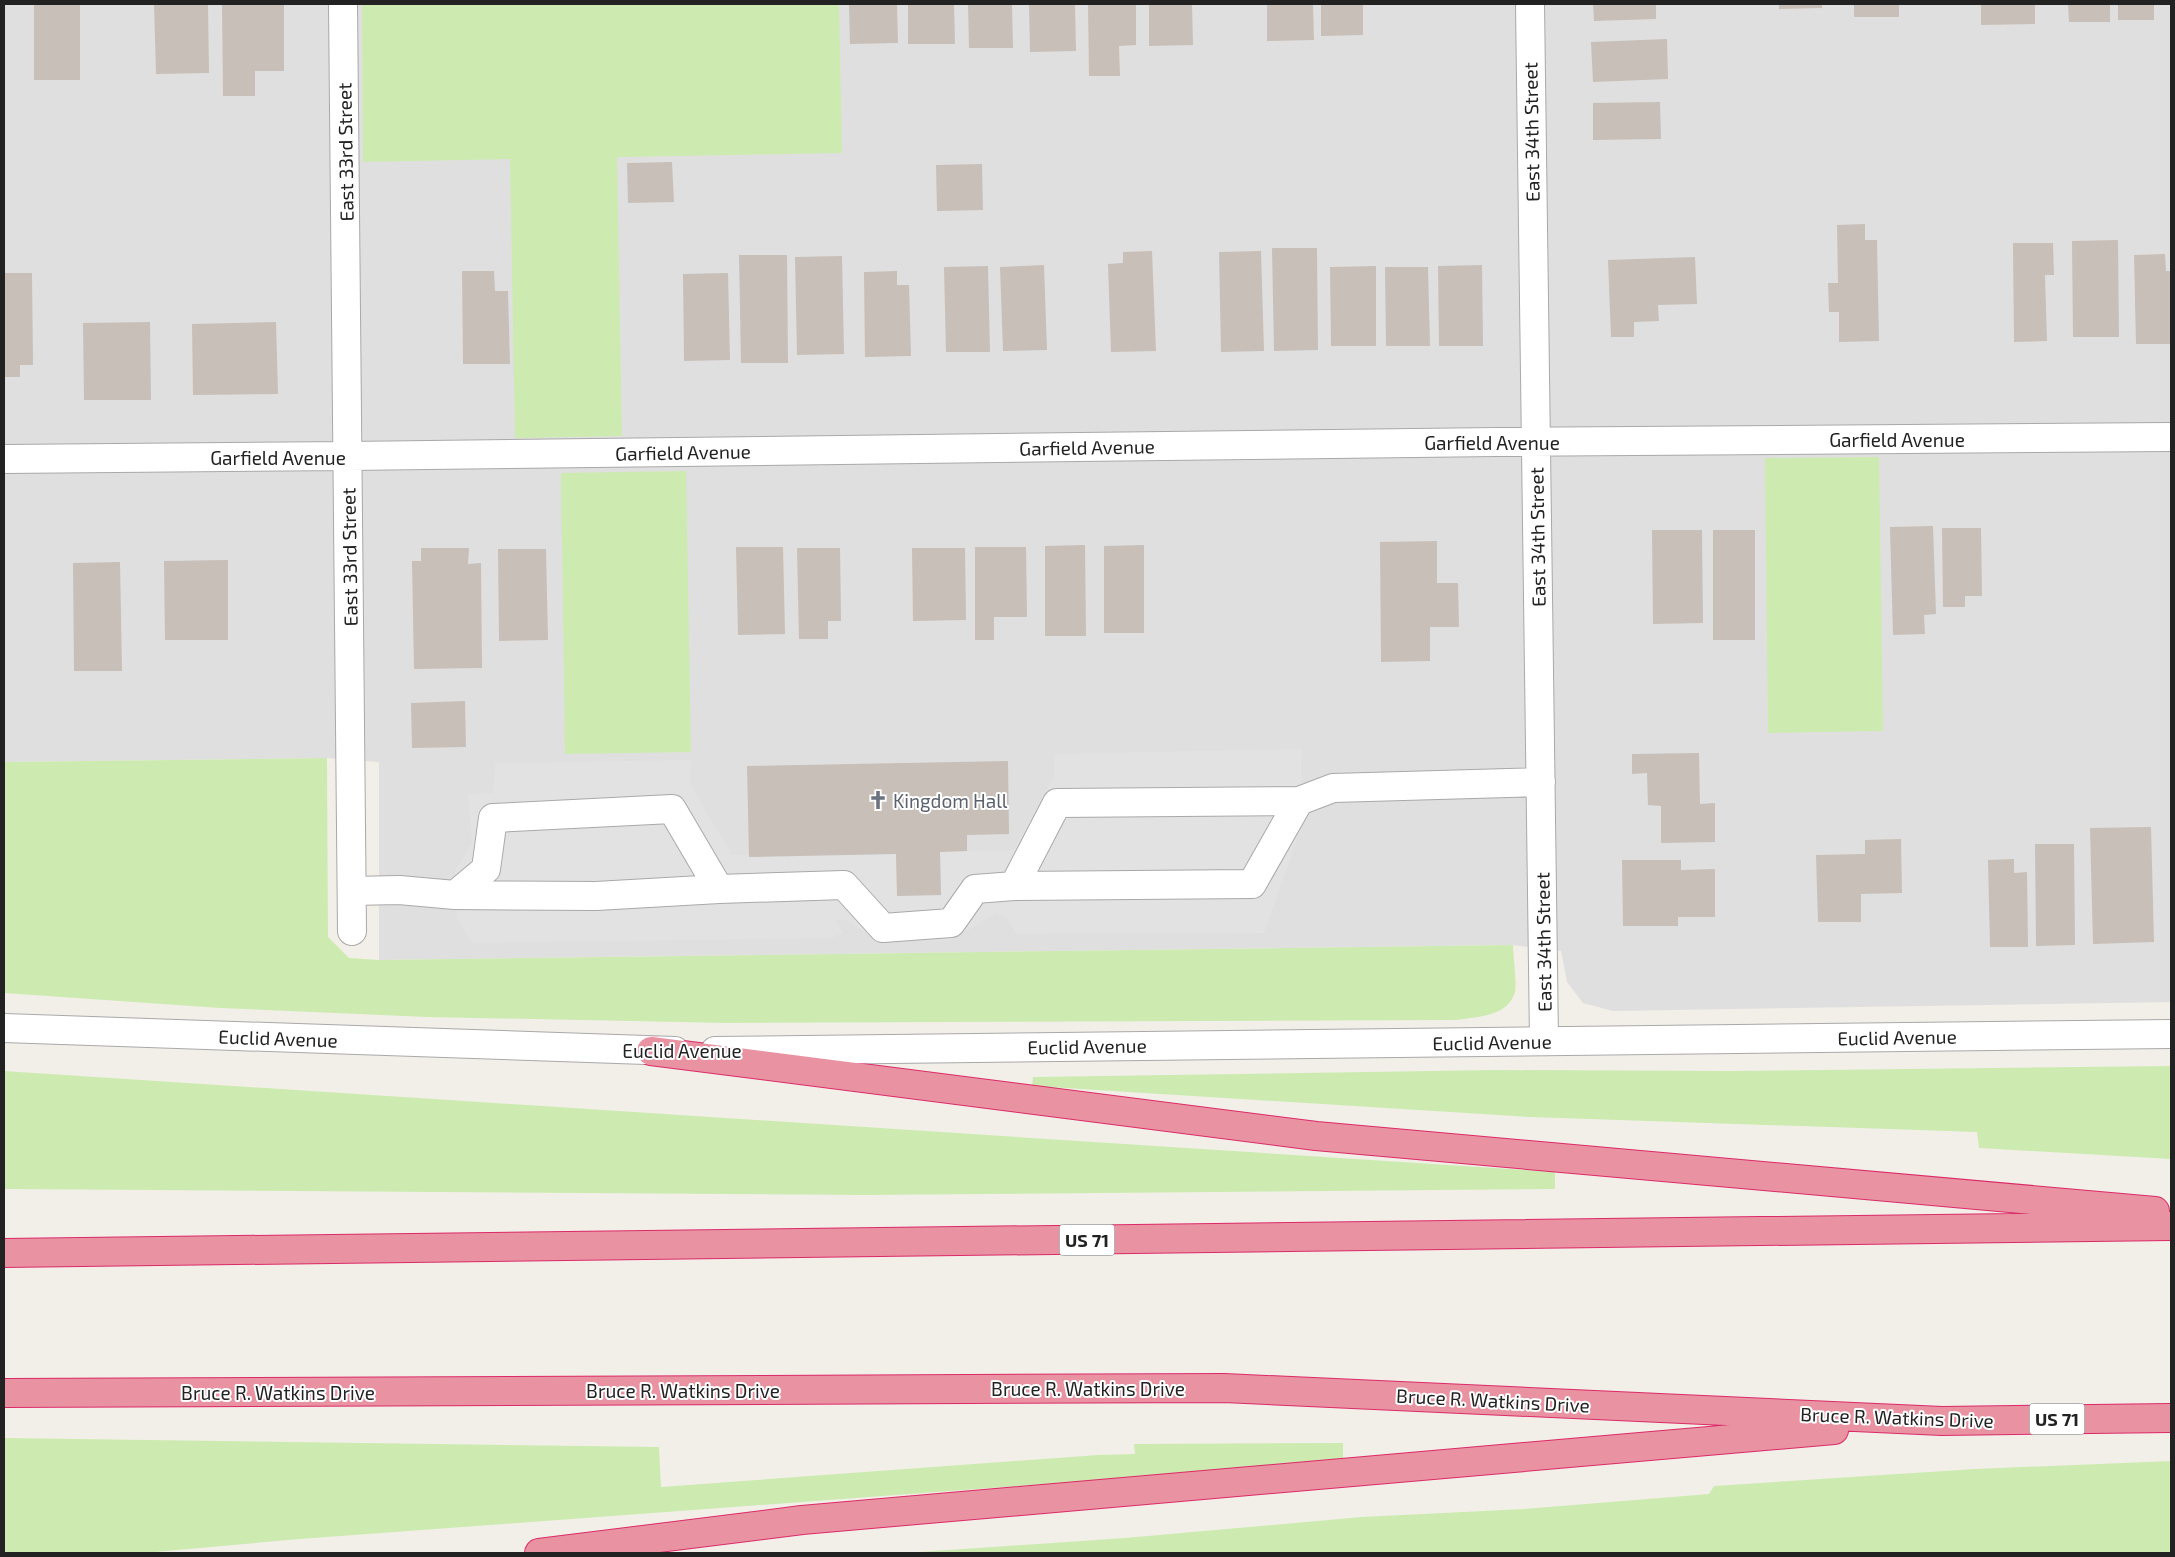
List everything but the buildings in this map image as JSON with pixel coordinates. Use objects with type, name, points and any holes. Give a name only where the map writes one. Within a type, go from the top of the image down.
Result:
[{"type":"highway","points":[[651,1052],[1316,1136],[2171,1212]]},
{"type":"highway","name":"US 71","points":[[4,1253],[2171,1226]]},
{"type":"highway","name":"Bruce R. Watkins Drive","points":[[4,1393],[1224,1388],[1942,1421],[2171,1418]]},
{"type":"highway","points":[[539,1553],[802,1520],[1942,1421]]},
{"type":"street","name":"East 33rd Street","points":[[343,4],[352,931]]},
{"type":"street","name":"East 34th Street","points":[[1530,4],[1544,1041]]},
{"type":"street","name":"Garfield Avenue","points":[[4,458],[2171,437]]},
{"type":"street","points":[[1014,886],[1057,803],[1299,801],[1333,788],[1541,782]]},
{"type":"street","points":[[352,891],[399,890],[455,895],[596,896],[719,889],[844,885],[884,928],[951,923],[975,889],[1014,886],[1252,884],[1299,801]]},
{"type":"street","points":[[455,895],[486,869],[493,818],[672,809],[719,889]]},
{"type":"street","name":"Euclid Avenue","points":[[4,1028],[651,1052],[2171,1034]]},
{"type":"shaded area","points":[[4,4],[2171,4],[2171,1002],[1613,1011],[1583,1003],[1567,982],[1561,951],[1513,945],[379,960],[379,762],[327,758],[4,762]]},
{"type":"shaded area","points":[[1302,749],[1301,828],[1264,933],[1017,934],[1006,917],[996,913],[950,941],[878,940],[845,920],[836,920],[842,933],[832,938],[472,943],[457,918],[455,870],[472,844],[468,794],[493,793],[495,763],[691,760],[690,784],[732,855],[896,854],[897,896],[941,895],[940,852],[1014,850],[1054,776],[1054,754]]},
{"type":"green space","points":[[362,4],[839,4],[842,153],[617,157],[622,436],[515,438],[510,159],[363,162]]},
{"type":"green space","points":[[1879,457],[1883,731],[1768,733],[1765,458]]},
{"type":"green space","points":[[686,471],[691,752],[565,754],[561,473]]},
{"type":"green space","points":[[327,758],[328,937],[349,958],[379,960],[1513,945],[1515,992],[1506,1006],[1499,1011],[1456,1020],[728,1023],[427,1017],[220,1008],[4,993],[4,762]]},
{"type":"green space","points":[[2171,1066],[2171,1159],[1979,1148],[1977,1132],[1530,1117],[1032,1086],[1033,1077],[1495,1070],[1729,1071]]},
{"type":"green space","points":[[4,1071],[1555,1172],[1555,1189],[863,1195],[4,1189]]},
{"type":"green space","points":[[4,1438],[659,1447],[661,1487],[1098,1455],[1135,1454],[1134,1444],[1343,1443],[1343,1462],[300,1539],[143,1553],[4,1553]]},
{"type":"green space","points":[[2171,1461],[2171,1553],[904,1553],[1125,1538],[1362,1517],[1524,1509],[1709,1494],[1714,1486],[1975,1469]]},
{"type":"place","name":"Kingdom Hall","points":[[878,800]]}]
